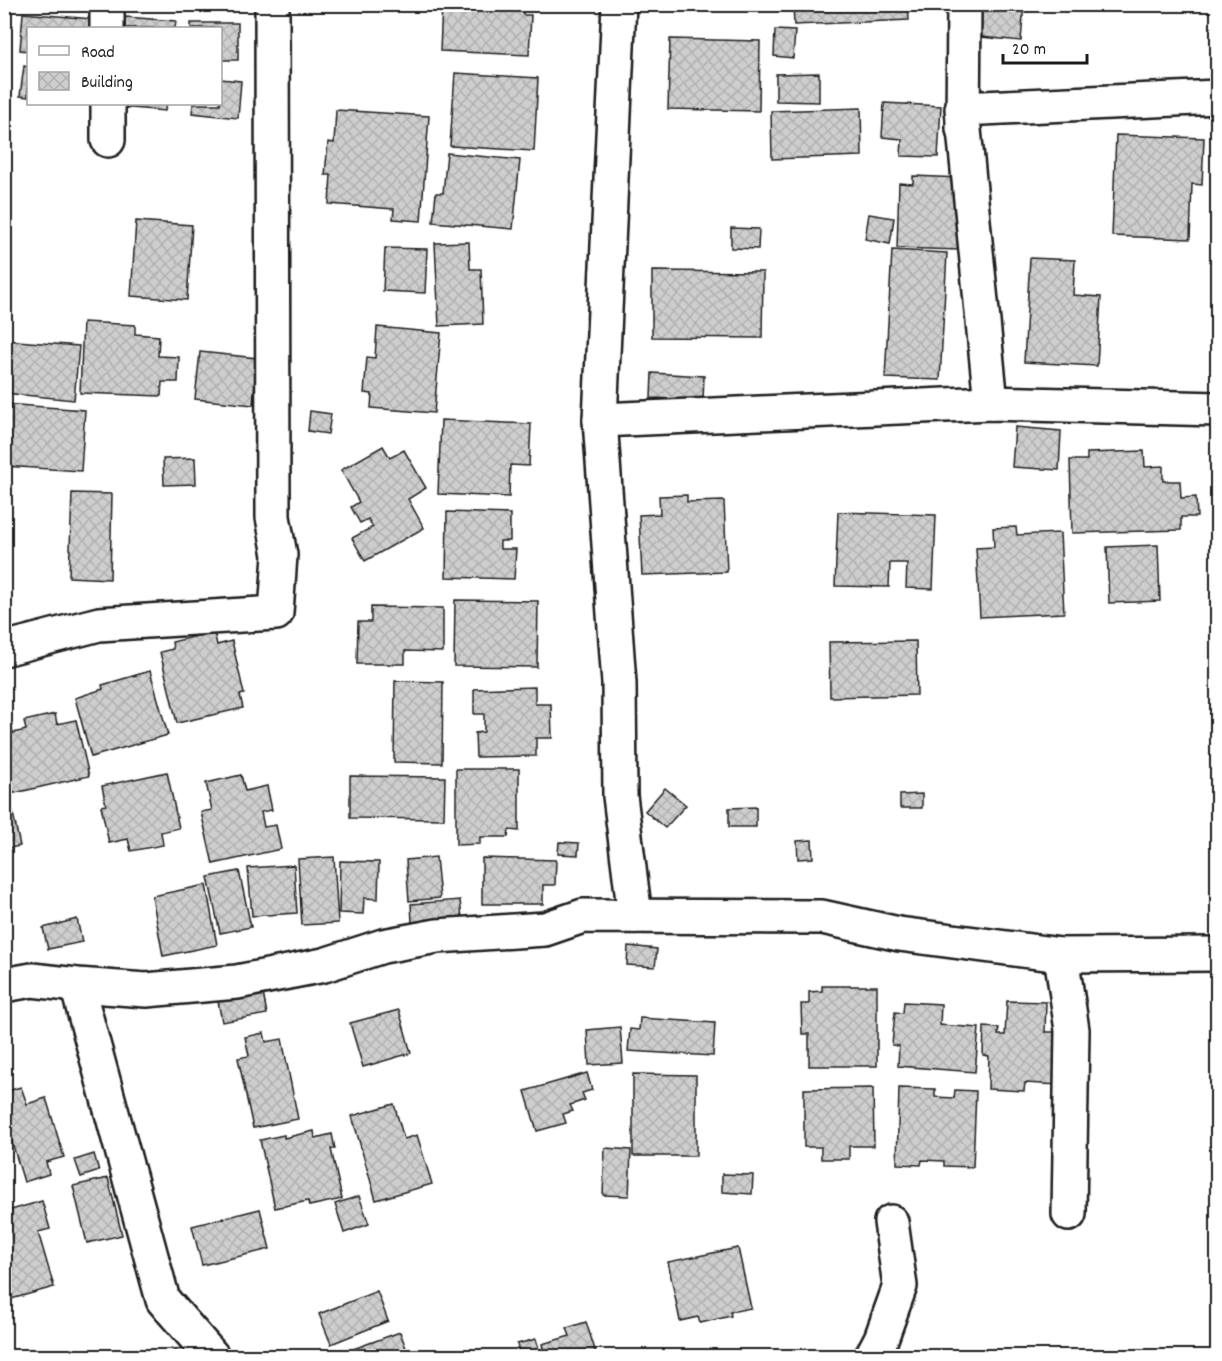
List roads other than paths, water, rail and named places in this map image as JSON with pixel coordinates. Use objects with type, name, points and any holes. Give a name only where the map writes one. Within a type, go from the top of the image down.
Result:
[{"type":"street","points":[[107,4],[107,27]]},
{"type":"street","points":[[4,649],[99,624],[276,613],[280,555],[273,517],[272,4]]},
{"type":"street","points":[[619,4],[600,420],[620,683],[620,796],[635,916]]},
{"type":"street","points":[[964,4],[962,109],[981,404]]},
{"type":"street","points":[[962,109],[1218,97]]},
{"type":"street","points":[[108,105],[108,140]]},
{"type":"street","points":[[600,420],[981,404],[1218,409]]},
{"type":"street","points":[[4,985],[32,980],[146,990],[237,982],[324,965],[383,946],[437,936],[545,929],[583,916],[822,917],[899,934],[1061,955],[1218,954]]},
{"type":"street","points":[[1061,955],[1072,1030],[1069,1214]]},
{"type":"street","points":[[77,985],[163,1300],[212,1356]]},
{"type":"street","points":[[872,1356],[881,1340],[900,1286],[891,1222]]}]
